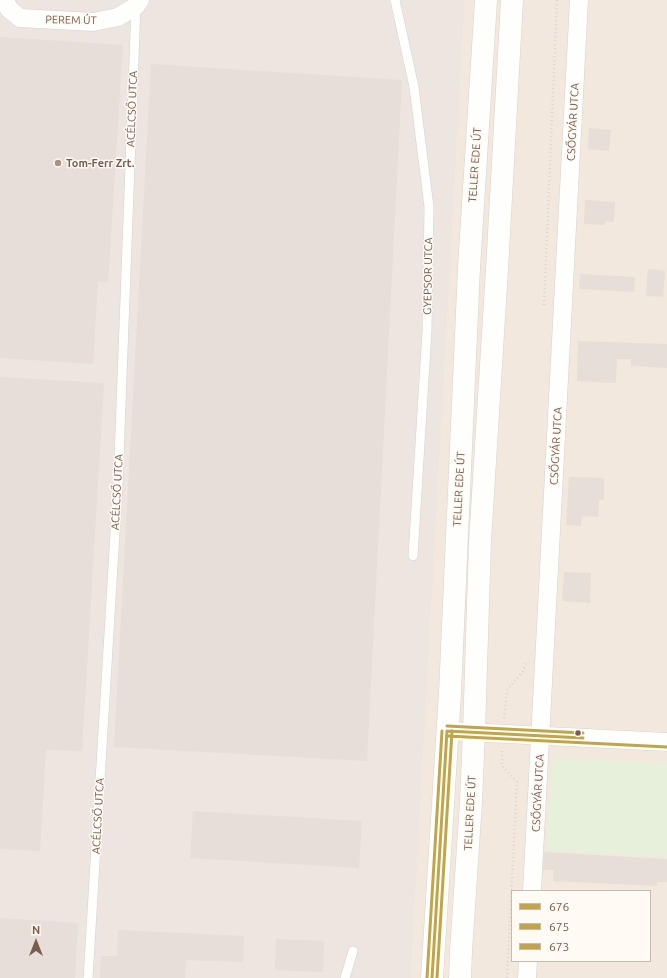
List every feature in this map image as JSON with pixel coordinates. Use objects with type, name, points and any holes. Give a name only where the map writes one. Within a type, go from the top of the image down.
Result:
[{"type":"main road","name":"TELLER EDE ÚT","points":[[432,978],[447,731],[469,268],[486,0]]},
{"type":"main road","name":"TELLER EDE ÚT","points":[[460,978],[471,802],[480,541],[498,262],[512,0]]},
{"type":"street","name":"CSŐGYÁR UTCA","points":[[532,890],[579,0]]},
{"type":"street","name":"PEREM ÚT","points":[[5,6],[20,18],[93,22],[118,17],[138,3]]},
{"type":"street","points":[[447,731],[667,742]]},
{"type":"street","points":[[527,978],[528,962]]},
{"type":"lane","name":"GYEPSOR UTCA","points":[[394,0],[414,87],[429,207],[427,331],[413,556]]},
{"type":"lane","name":"ACÉLCSŐ UTCA","points":[[88,978],[118,484],[138,3]]},
{"type":"lane","points":[[345,978],[353,951]]},
{"type":"path","points":[[544,308],[557,0]]},
{"type":"path","points":[[511,890],[517,782],[502,766],[502,734],[508,690],[523,671],[527,661]]},
{"type":"path","points":[[507,978],[511,900]]},
{"type":"shaded area","points":[[0,0],[465,0],[411,978],[0,978]]},
{"type":"shaded area","points":[[465,0],[667,0],[667,978],[411,978]]},
{"type":"green space","points":[[553,758],[667,763],[667,857],[546,850]]},
{"type":"building","name":"Tom-Ferr Zrt.","points":[[0,37],[123,45],[108,282],[98,282],[93,364],[0,358]]},
{"type":"building","points":[[151,64],[402,80],[367,761],[114,747]]},
{"type":"building","points":[[589,128],[611,130],[609,151],[588,149]]},
{"type":"building","points":[[585,200],[615,202],[614,222],[605,221],[605,225],[584,224]]},
{"type":"building","points":[[648,269],[665,271],[663,297],[646,296]]},
{"type":"building","points":[[580,274],[635,277],[634,292],[579,289]]},
{"type":"building","points":[[578,341],[667,344],[667,368],[631,366],[631,359],[617,359],[616,383],[577,381]]},
{"type":"building","points":[[0,377],[104,383],[82,751],[46,750],[40,851],[0,849]]},
{"type":"building","points":[[569,477],[604,478],[604,500],[599,500],[598,517],[582,516],[581,526],[566,525]]},
{"type":"building","points":[[564,572],[591,573],[590,603],[562,601]]},
{"type":"building","points":[[193,811],[362,821],[359,868],[190,858]]},
{"type":"building","points":[[544,852],[667,859],[667,882],[657,882],[657,886],[553,881],[554,870],[543,870]]},
{"type":"building","points":[[0,918],[78,923],[75,978],[0,978]]},
{"type":"building","points":[[118,930],[244,936],[243,962],[186,960],[185,978],[100,978],[101,956],[117,956]]},
{"type":"building","points":[[276,939],[324,941],[323,972],[275,970]]},
{"type":"transit line","name":"673","points":[[447,726],[583,733]]},
{"type":"transit line","name":"673","points":[[427,978],[442,731]]},
{"type":"transit line","name":"676","points":[[447,731],[583,738]]},
{"type":"transit line","name":"676","points":[[432,978],[447,731]]},
{"type":"transit line","name":"675","points":[[437,978],[452,731]]},
{"type":"transit line","name":"675","points":[[447,736],[667,747]]},
{"type":"place","name":"Tom-Ferr Zrt.","points":[[58,163]]}]
